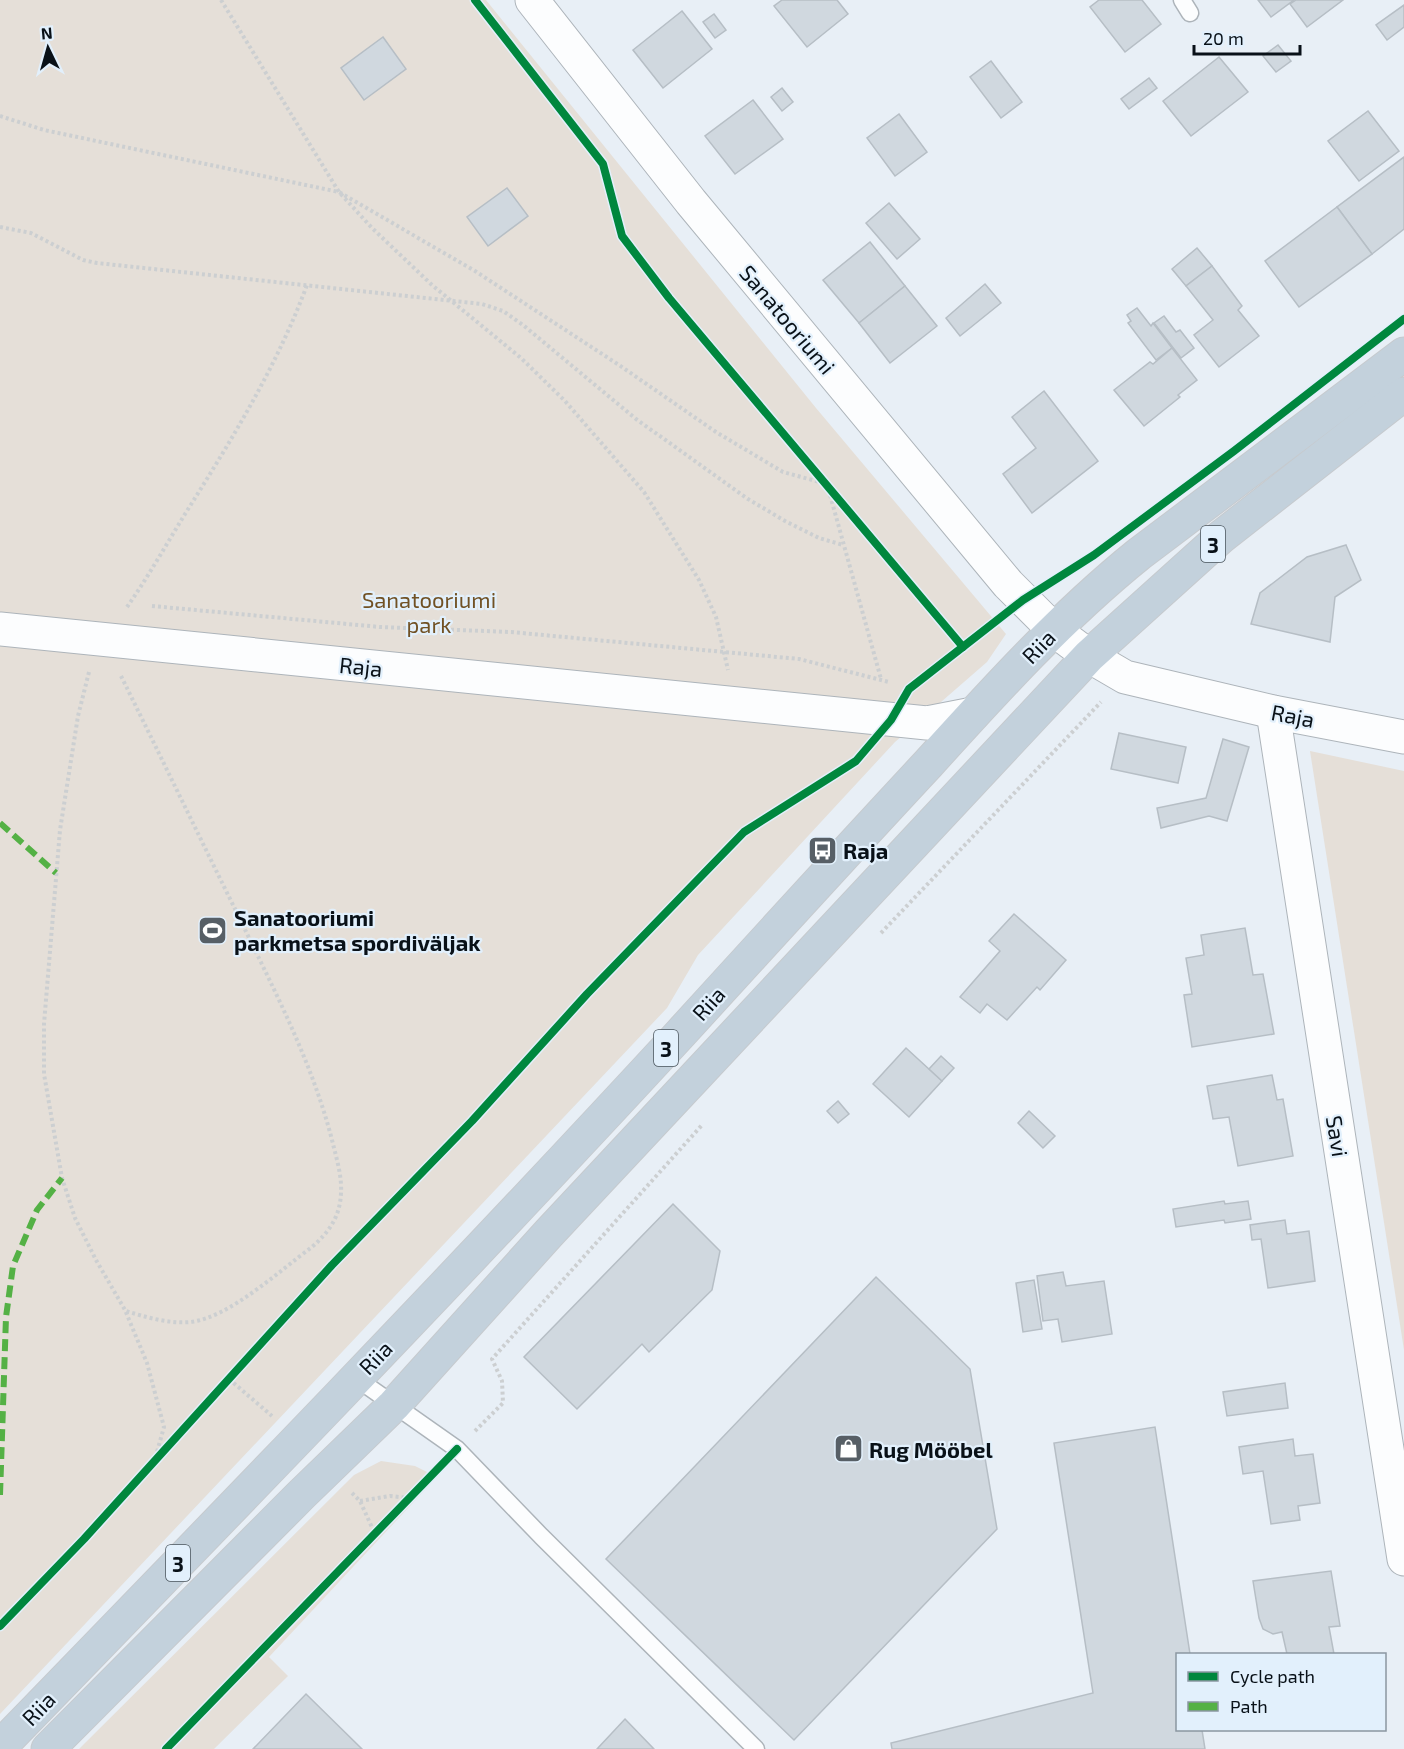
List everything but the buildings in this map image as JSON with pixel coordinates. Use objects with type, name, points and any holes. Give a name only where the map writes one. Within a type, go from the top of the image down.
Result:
[{"type":"highway","name":"Riia","points":[[0,1747],[454,1276],[1053,630],[1111,576],[1404,354]]},
{"type":"highway","name":"Riia","points":[[48,1749],[393,1405],[549,1233],[1089,656],[1221,537],[1404,394]]},
{"type":"street","name":"Sanatooriumi","points":[[532,0],[698,210],[1008,584],[1053,630]]},
{"type":"street","name":"Raja","points":[[0,629],[927,723],[973,714]]},
{"type":"street","name":"Raja","points":[[1053,630],[1089,656],[1125,676],[1273,712],[1404,737]]},
{"type":"street","name":"Savi","points":[[1273,712],[1404,1559]]},
{"type":"lane","points":[[356,1378],[458,1449],[541,1536],[756,1749]]},
{"type":"path","points":[[221,0],[339,192],[372,228],[432,285],[521,358],[566,401],[644,492],[699,580],[716,617],[726,653],[735,703]]},
{"type":"path","points":[[0,116],[44,130],[339,192],[475,271],[619,365],[716,432],[783,471],[827,484]]},
{"type":"path","points":[[0,227],[32,233],[83,260],[482,304],[503,311],[636,419],[748,499],[819,538],[844,545]]},
{"type":"path","points":[[155,1460],[164,1427],[147,1363],[125,1311],[75,1218],[62,1178],[44,1074],[45,1012],[60,830],[78,716],[95,653],[105,640],[108,631],[129,604],[221,457],[292,324],[307,285]]},
{"type":"path","points":[[819,476],[842,502]]},
{"type":"path","points":[[827,484],[881,679]]},
{"type":"path","points":[[117,604],[140,605]]},
{"type":"path","points":[[152,606],[380,627],[511,632],[799,659],[891,682]]},
{"type":"path","points":[[105,640],[272,986],[301,1051],[329,1128],[341,1192],[335,1220],[326,1235],[220,1313],[188,1322],[155,1319],[125,1311]]},
{"type":"path","points":[[874,941],[1125,676]]},
{"type":"path","points":[[166,1749],[503,1403],[502,1381],[492,1359],[705,1122]]},
{"type":"path","points":[[222,1387],[237,1371]]},
{"type":"path","points":[[229,1379],[274,1418]]},
{"type":"path","points":[[148,1468],[170,1443]]},
{"type":"path","points":[[346,1485],[360,1502],[375,1534]]},
{"type":"path","points":[[360,1502],[390,1496],[409,1498]]},
{"type":"green space","name":"Sanatooriumi park","points":[[0,0],[486,0],[816,408],[1006,634],[987,662],[895,742],[698,955],[667,1008],[0,1714]]},
{"type":"green space","points":[[1310,751],[1404,771],[1404,1350]]},
{"type":"green space","points":[[381,1461],[415,1466],[437,1477],[269,1657],[288,1676],[214,1749],[79,1749],[354,1475]]},
{"type":"marked path","points":[[0,823],[56,873]]},
{"type":"marked path","points":[[0,1495],[6,1317],[13,1266],[37,1210],[62,1178]]},
{"type":"cycle path","points":[[475,0],[603,164],[622,236],[669,298],[963,647]]},
{"type":"cycle path","points":[[0,1626],[84,1539],[332,1265],[472,1121],[587,994],[744,832],[856,761],[891,720],[909,689],[1023,600],[1094,555],[1234,451],[1404,319]]},
{"type":"cycle path","points":[[166,1749],[457,1449]]},
{"type":"place","name":"Raja","points":[[822,850]]},
{"type":"place","name":"Sanatooriumi parkmetsa spordiväljak","points":[[213,930]]},
{"type":"place","name":"Rug Mööbel","points":[[848,1449]]}]
